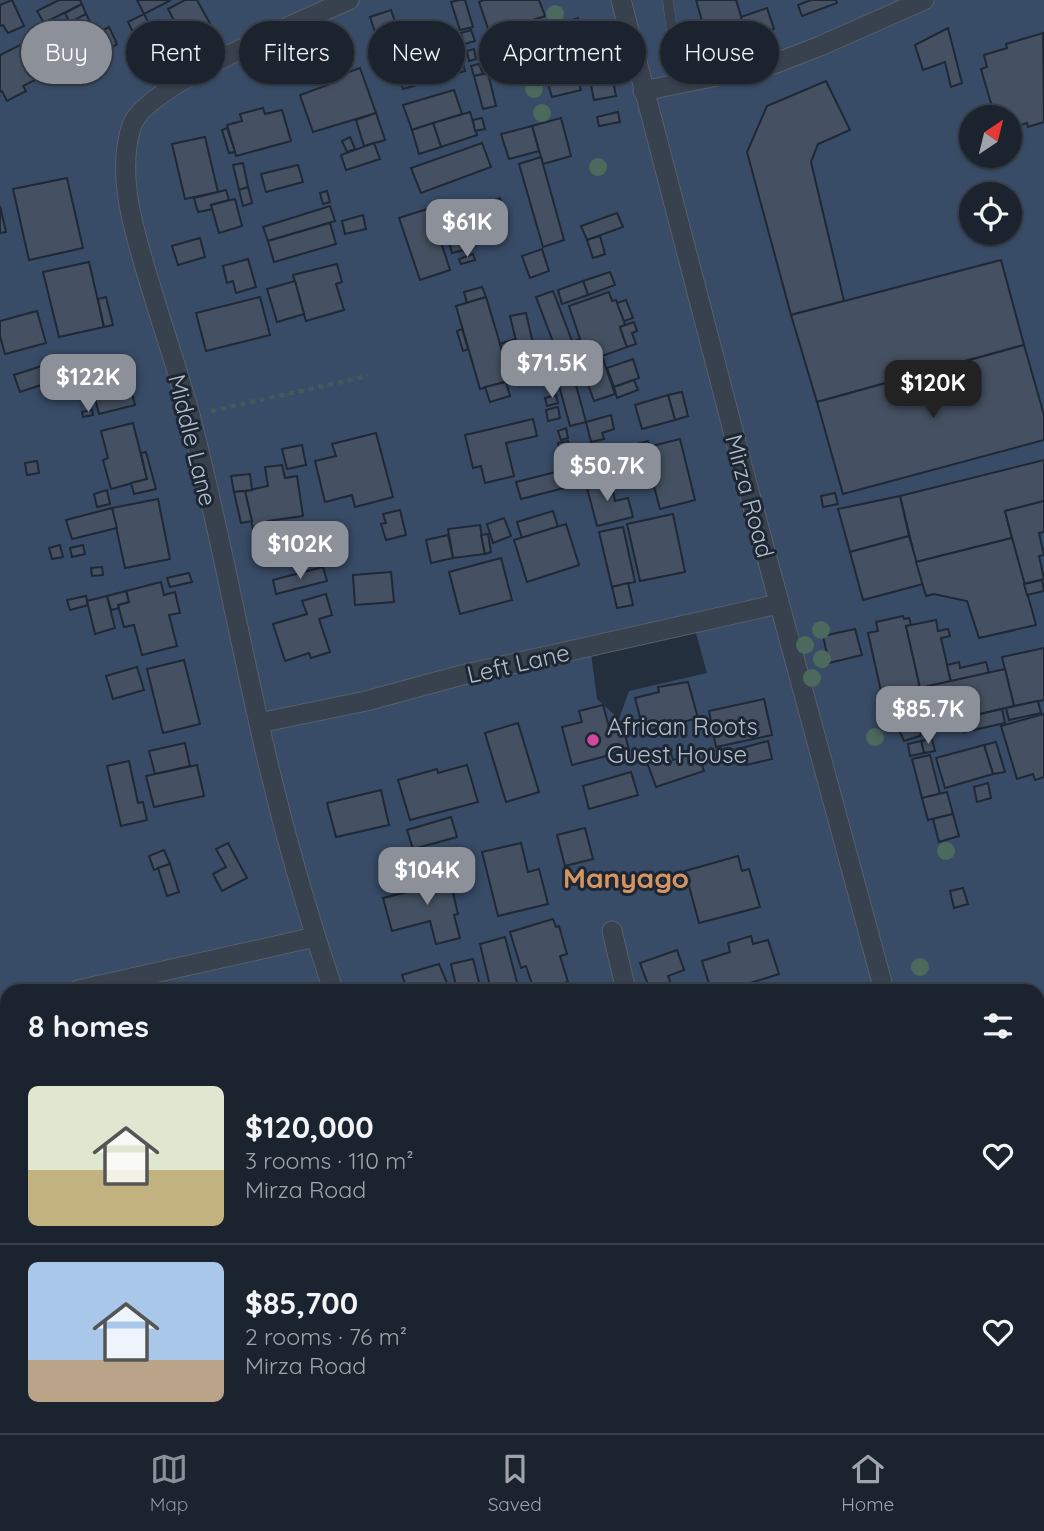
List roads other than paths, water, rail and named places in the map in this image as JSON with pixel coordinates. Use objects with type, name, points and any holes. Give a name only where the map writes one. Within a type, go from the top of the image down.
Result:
[{"type":"street","name":"Middle Lane","points":[[330,984],[293,864],[258,723],[190,416],[132,222],[127,150],[133,122],[154,100],[193,75],[250,45],[349,0]]},
{"type":"street","name":"Mirza Road","points":[[621,0],[778,604],[882,984]]},
{"type":"street","points":[[643,91],[771,65],[923,0]]},
{"type":"street","name":"Left Lane","points":[[258,723],[366,701],[462,675],[778,604]]},
{"type":"street","points":[[612,931],[625,984]]},
{"type":"street","points":[[105,984],[315,937]]},
{"type":"lane","points":[[668,0],[677,71],[675,86]]},
{"type":"water","points":[[0,0],[1044,0],[1044,984],[0,984]],"holes":[[[695,630],[707,673],[629,691],[619,719],[597,699],[591,653]]]},
{"type":"place","name":"African Roots Guest House","points":[[593,740]]},
{"type":"district","name":"Manyago","points":[[626,877]]}]
